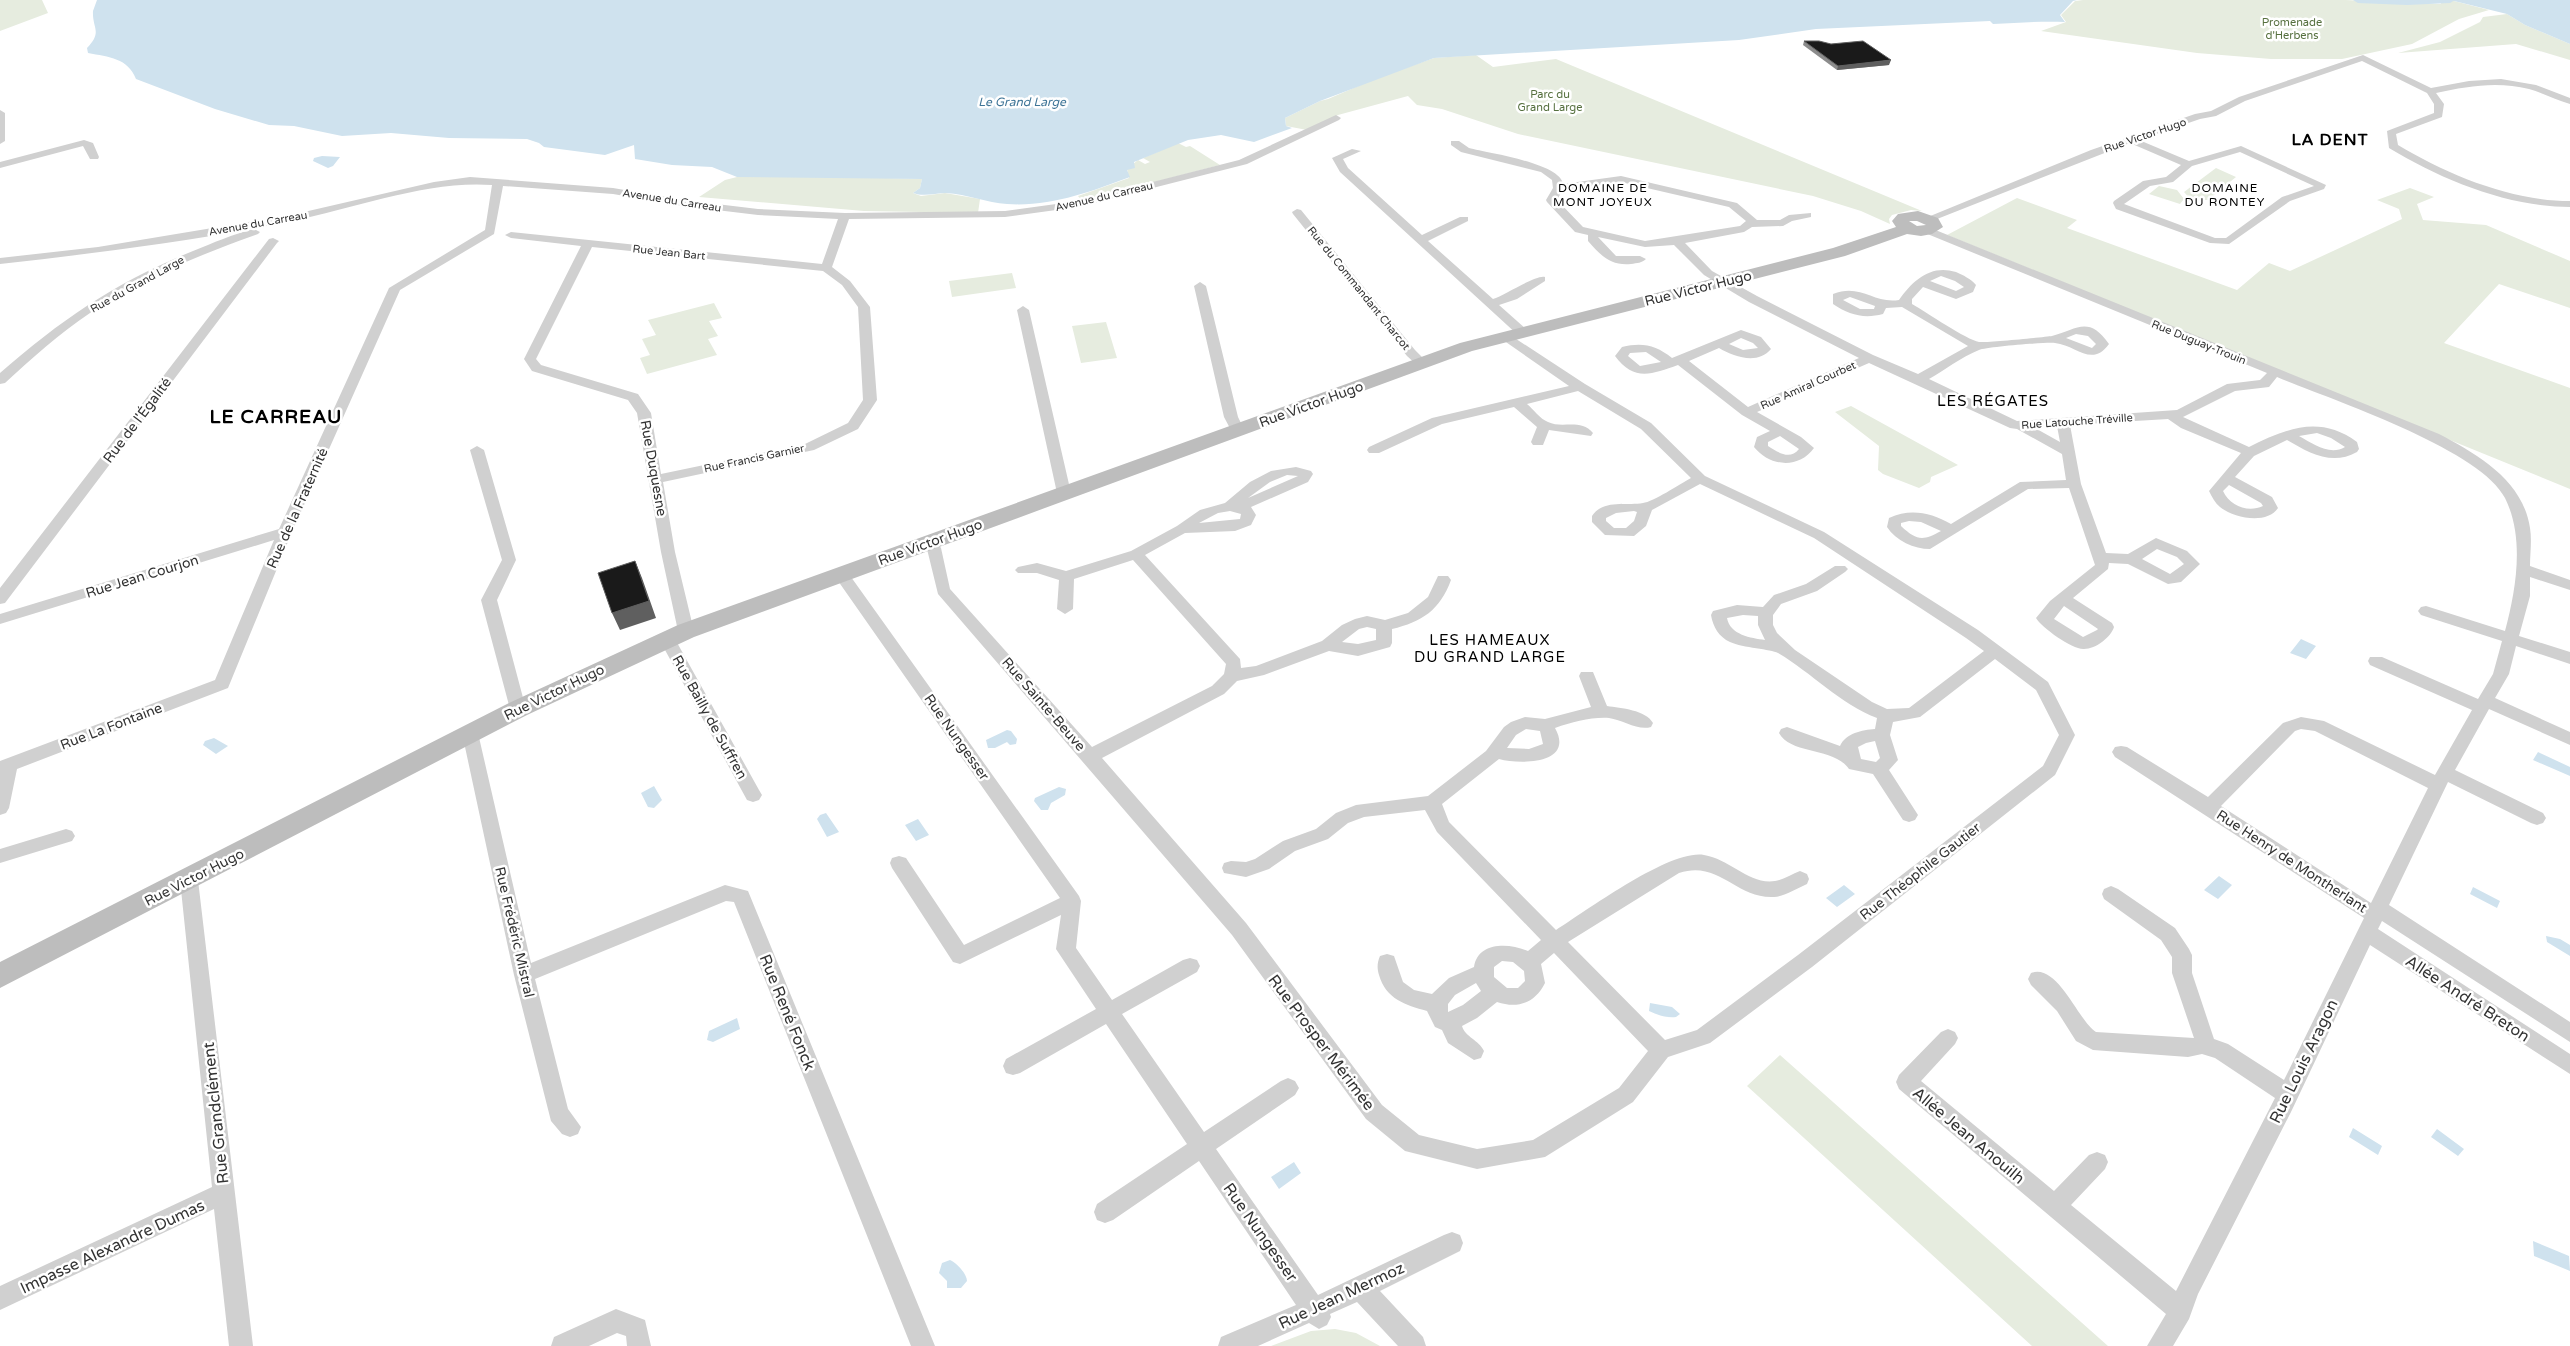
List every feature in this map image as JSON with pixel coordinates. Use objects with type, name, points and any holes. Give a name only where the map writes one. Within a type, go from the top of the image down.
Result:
[{"type":"street","name":"Rue Victor Hugo","points":[[0,976],[518,709],[677,635],[841,574],[1466,347],[1839,252],[1908,228],[1900,221],[1904,217],[1918,216],[1929,225],[2131,140],[2198,116],[2213,114],[2242,99],[2363,58],[2430,91]]},
{"type":"street","points":[[2570,101],[2535,86],[2505,81],[2474,82],[2430,91],[2439,104],[2439,115],[2391,133],[2393,146],[2408,156],[2502,194],[2528,201],[2570,204]]},
{"type":"street","points":[[0,113],[0,141]]},
{"type":"street","name":"Avenue du Carreau","points":[[0,262],[98,250],[291,218],[434,185],[470,180],[613,191],[718,208],[845,216],[1005,214],[1078,204],[1243,162],[1336,118]]},
{"type":"street","points":[[2131,140],[2188,164],[2241,149],[2321,185],[2320,188],[2286,199],[2230,241],[2223,242],[2214,241],[2120,207],[2118,203],[2147,183],[2169,180],[2188,164]]},
{"type":"street","points":[[0,165],[84,143],[89,144],[94,157]]},
{"type":"street","points":[[1455,144],[1465,150],[1545,170],[1557,179],[1558,188],[1551,200],[1579,230],[1645,244],[1677,241],[1744,229],[1752,221],[1733,205],[1621,179],[1558,188]]},
{"type":"street","points":[[1356,151],[1337,158],[1344,170],[1491,304],[1515,335],[1580,387],[1646,426],[1700,479],[1646,508]]},
{"type":"street","name":"Rue de la Fraternité","points":[[222,684],[285,532],[395,288],[490,232],[498,182]]},
{"type":"street","name":"Rue du Commandant Charcot","points":[[1297,212],[1410,353],[1422,363]]},
{"type":"street","points":[[1749,224],[1783,223],[1789,218],[1807,215]]},
{"type":"street","points":[[826,268],[845,216]]},
{"type":"street","name":"Rue du Grand Large","points":[[0,380],[64,325],[123,289],[191,254],[291,218]]},
{"type":"street","points":[[1421,240],[1464,218]]},
{"type":"street","name":"Rue Duguay-Trouin","points":[[1929,225],[2274,373],[2434,437],[2468,455]]},
{"type":"street","points":[[1594,233],[1592,239],[1611,260],[1618,262],[1640,259]]},
{"type":"street","name":"Rue Jean Bart","points":[[511,235],[826,268]]},
{"type":"street","name":"Rue de l'Égalité","points":[[0,599],[273,241]]},
{"type":"street","name":"Rue Latouche Tréville","points":[[1677,241],[1708,273],[1722,282],[1868,358],[1919,379],[2015,425],[2180,414],[2232,387],[2264,384],[2274,373]]},
{"type":"street","name":"Rue Duquesne","points":[[588,244],[530,359],[536,368],[633,397],[644,413],[657,479],[668,552],[677,635]]},
{"type":"street","name":"Rue Francis Garnier","points":[[657,479],[809,447],[853,426],[870,400],[864,307],[846,284],[826,268]]},
{"type":"street","points":[[1491,304],[1513,296],[1541,279]]},
{"type":"street","points":[[1906,303],[1909,295],[1923,283]]},
{"type":"street","points":[[1200,286],[1232,417],[1238,431]]},
{"type":"street","points":[[1882,304],[1906,303],[1977,346]]},
{"type":"street","points":[[1023,310],[1064,493]]},
{"type":"street","points":[[1919,379],[1977,346],[2056,340]]},
{"type":"street","name":"Rue Amiral Courbet","points":[[1719,343],[1675,362],[1747,412],[1780,431]]},
{"type":"street","name":"Rue Amiral Courbet","points":[[1747,412],[1868,358]]},
{"type":"street","points":[[1374,450],[1437,421],[1580,387]]},
{"type":"street","points":[[1516,401],[1544,426],[1579,429],[1586,433]]},
{"type":"street","points":[[2170,415],[2186,425],[2250,452]]},
{"type":"street","points":[[2063,422],[2074,484],[2103,566],[2064,599]]},
{"type":"street","points":[[2020,425],[2068,452]]},
{"type":"street","points":[[1538,442],[1544,426]]},
{"type":"street","points":[[2227,478],[2250,452],[2289,436]]},
{"type":"street","points":[[477,450],[509,560],[489,600],[518,709]]},
{"type":"street","name":"Rue Louis Aragon","points":[[2159,1346],[2181,1311],[2188,1290],[2442,779],[2501,674],[2522,596],[2523,527],[2510,495],[2486,468],[2468,455]]},
{"type":"street","name":"Rue Théophile Gautier","points":[[1661,1050],[1703,1037],[1805,960],[2049,770],[2068,735],[2042,686],[1972,634],[1819,535],[1700,479]]},
{"type":"street","points":[[1952,531],[2025,485],[2074,484]]},
{"type":"street","points":[[1023,570],[1038,568],[1067,577],[1077,572],[1136,554],[1182,529],[1194,519],[1211,511],[1234,506],[1248,511],[1249,515],[1246,522],[1235,526],[1182,529]]},
{"type":"street","name":"Rue Jean Courjon","points":[[0,619],[285,532]]},
{"type":"street","name":"Rue Sainte-Beuve","points":[[929,542],[934,548],[943,590],[1090,756],[1218,690],[1232,676]]},
{"type":"street","points":[[1136,554],[1234,663],[1232,676],[1258,671],[1328,645],[1357,622],[1376,622],[1384,626],[1409,620],[1422,613],[1432,604],[1443,580]]},
{"type":"street","points":[[2100,558],[2131,559]]},
{"type":"street","points":[[1840,569],[1807,590],[1786,596],[1772,603],[1767,613],[1766,624],[1779,646],[1794,659],[1813,669],[1867,708],[1886,715],[1908,714],[1926,706],[1967,670],[1994,651]]},
{"type":"street","points":[[2522,569],[2570,585]]},
{"type":"street","name":"Rue Nungesser","points":[[841,574],[1072,901],[1066,950],[1316,1313]]},
{"type":"street","points":[[1065,609],[1067,577]]},
{"type":"street","points":[[1767,613],[1756,609],[1729,612],[1719,615],[1719,623],[1725,631],[1740,640],[1760,645],[1779,646]]},
{"type":"street","points":[[2426,611],[2570,658]]},
{"type":"street","points":[[1328,645],[1358,650],[1372,648],[1384,643],[1384,626]]},
{"type":"street","name":"Rue Bailly de Suffren","points":[[677,635],[753,795]]},
{"type":"street","points":[[2376,661],[2570,739]]},
{"type":"street","points":[[1587,676],[1601,711]]},
{"type":"street","name":"Rue La Fontaine","points":[[4,766],[222,684]]},
{"type":"street","points":[[1231,868],[1246,870],[1262,864],[1289,846],[1322,834],[1342,818],[1362,810],[1432,802],[1496,752],[1510,731],[1517,726],[1526,723],[1545,725],[1581,714],[1601,711],[1621,712],[1645,723]]},
{"type":"street","points":[[1879,769],[1889,760],[1882,735],[1886,715]]},
{"type":"street","name":"Rue Henry de Montherlant","points":[[2209,806],[2289,727],[2300,723],[2318,725],[2442,779]]},
{"type":"street","points":[[1496,752],[1528,756],[1547,751],[1552,745],[1552,740],[1545,725]]},
{"type":"street","name":"Rue Frédéric Mistral","points":[[470,733],[524,975],[559,1114],[570,1127]]},
{"type":"street","points":[[1787,733],[1803,741],[1849,755]]},
{"type":"street","points":[[1882,735],[1866,735],[1855,740],[1849,745],[1849,755],[1855,764],[1879,769],[1909,815]]},
{"type":"street","name":"Rue Henry de Montherlant","points":[[2121,752],[2209,806],[2373,919]]},
{"type":"street","name":"Rue Prosper Mérimée","points":[[1090,756],[1239,929],[1374,1112],[1414,1144],[1477,1159],[1537,1150],[1626,1095],[1661,1050]]},
{"type":"street","points":[[0,808],[4,766]]},
{"type":"street","points":[[2442,779],[2537,818]]},
{"type":"street","points":[[1432,802],[1436,816],[1442,826],[1661,1050]]},
{"type":"street","points":[[0,856],[66,836]]},
{"type":"street","points":[[1529,962],[1554,941],[1673,867],[1688,860],[1710,863],[1762,888],[1776,889],[1800,879]]},
{"type":"street","points":[[899,862],[960,956],[1072,901]]},
{"type":"street","name":"Rue Grandclément","points":[[189,880],[241,1346]]},
{"type":"street","name":"Rue René Fonck","points":[[524,975],[725,893],[741,896],[923,1346]]},
{"type":"street","points":[[2111,894],[2168,934],[2182,955],[2182,973],[2204,1038],[2202,1044]]},
{"type":"street","name":"Allée André Breton","points":[[2373,919],[2570,1033]]},
{"type":"street","name":"Allée André Breton","points":[[2373,919],[2570,1065]]},
{"type":"street","points":[[1513,953],[1529,962],[1534,968],[1535,983],[1526,994],[1510,998],[1494,992],[1484,979],[1484,964],[1496,954],[1513,953]]},
{"type":"street","points":[[1387,962],[1388,976],[1393,986],[1410,997],[1436,1004]]},
{"type":"street","points":[[1013,1066],[1108,1010],[1190,966]]},
{"type":"street","points":[[1483,972],[1460,981],[1441,996],[1436,1004],[1437,1014],[1442,1021],[1450,1022],[1466,1014],[1494,992]]},
{"type":"street","points":[[2038,979],[2064,1005],[2083,1035],[2093,1041],[2188,1048],[2202,1044],[2221,1051],[2287,1094]]},
{"type":"street","points":[[1450,1022],[1455,1037],[1474,1051]]},
{"type":"street","name":"Allée Jean Anouilh","points":[[1948,1038],[1906,1082],[2181,1311]]},
{"type":"street","points":[[1106,1212],[1288,1088]]},
{"type":"street","points":[[2055,1206],[2096,1162]]},
{"type":"street","name":"Impasse Alexandre Dumas","points":[[0,1298],[224,1193]]},
{"type":"street","name":"Rue Jean Mermoz","points":[[1230,1346],[1316,1313],[1361,1288],[1452,1243]]},
{"type":"street","points":[[1361,1288],[1414,1346]]},
{"type":"street","points":[[563,1346],[616,1321],[637,1328],[639,1346]]},
{"type":"green space","points":[[0,0],[42,0],[48,13],[0,31]]},
{"type":"green space","name":"Promenade d'Herbens","points":[[2345,0],[2441,4],[2440,1],[2450,0],[2489,10],[2459,19],[2412,44],[2342,59],[2271,59],[2197,53],[2041,31],[2066,22],[2061,15],[2075,1]]},
{"type":"green space","points":[[2507,14],[2525,25],[2570,44],[2570,60],[2516,44],[2398,53],[2440,42],[2480,22],[2483,17]]},
{"type":"green space","name":"Parc du Grand Large","points":[[1476,55],[1493,67],[1556,59],[1922,211],[1911,210],[1892,215],[1889,219],[1890,224],[1861,211],[1813,196],[1518,134],[1442,109],[1417,105],[1408,96],[1338,115],[1307,130],[1286,126],[1285,118],[1320,101],[1377,78],[1434,58]]},
{"type":"green space","points":[[1178,143],[1186,147],[1190,146],[1220,165],[1082,201],[1078,196],[1129,178],[1127,169],[1138,160],[1145,164],[1150,162],[1143,158]]},
{"type":"green space","points":[[2216,168],[2236,177],[2208,200],[2191,200],[2184,192]]},
{"type":"green space","points":[[816,176],[922,179],[920,188],[913,193],[921,196],[945,193],[980,199],[978,213],[864,211],[699,197],[725,180],[737,177]]},
{"type":"green space","points":[[2159,186],[2177,190],[2184,199],[2180,204],[2149,194]]},
{"type":"green space","points":[[2410,188],[2434,197],[2417,204],[2423,220],[2486,225],[2570,261],[2570,308],[2499,284],[2444,343],[2570,388],[2570,489],[1947,235],[2017,198],[2077,220],[2067,228],[2237,290],[2269,263],[2290,271],[2402,219],[2399,209],[2377,200]]},
{"type":"green space","points":[[1012,273],[1016,288],[952,297],[949,281]]},
{"type":"green space","points":[[714,303],[722,318],[709,321],[718,336],[708,339],[717,355],[647,374],[640,358],[650,355],[642,339],[656,335],[648,320]]},
{"type":"green space","points":[[1106,322],[1117,358],[1081,363],[1072,326]]},
{"type":"green space","points":[[1851,406],[1958,465],[1931,477],[1930,482],[1919,488],[1883,474],[1878,470],[1879,446],[1835,412]]},
{"type":"green space","points":[[1780,1055],[2108,1346],[2032,1346],[1747,1086]]},
{"type":"green space","points":[[1335,1329],[1356,1333],[1380,1346],[1271,1346],[1311,1331]]},
{"type":"water","name":"Le Grand Large","points":[[97,0],[2077,0],[2073,1],[2060,15],[2065,22],[1993,24],[1990,21],[1816,29],[1739,40],[1434,58],[1320,101],[1285,118],[1286,126],[1292,128],[1254,142],[1221,135],[1188,140],[1134,162],[1135,168],[1127,170],[1130,177],[1100,188],[1054,201],[1007,204],[946,193],[921,195],[913,193],[920,188],[922,179],[737,177],[712,167],[672,165],[635,159],[634,145],[605,155],[544,147],[527,139],[449,138],[391,133],[342,136],[294,126],[269,125],[215,109],[136,79],[133,72],[123,63],[110,57],[88,53],[87,48],[96,34],[93,11]]},
{"type":"water","points":[[2450,0],[2570,0],[2570,44],[2525,25],[2507,14]]},
{"type":"water","points":[[322,156],[340,157],[333,166],[328,168],[313,161],[314,158]]},
{"type":"water","points":[[2301,639],[2316,646],[2306,659],[2290,653]]},
{"type":"water","points":[[1007,730],[1011,731],[1017,739],[1016,744],[1010,745],[1007,742],[995,748],[988,748],[986,740]]},
{"type":"water","points":[[214,738],[228,746],[216,754],[203,745],[205,741]]},
{"type":"water","points":[[2538,752],[2570,767],[2570,776],[2533,760]]},
{"type":"water","points":[[654,786],[662,800],[654,808],[648,807],[641,793]]},
{"type":"water","points":[[1059,787],[1066,789],[1065,795],[1051,803],[1048,810],[1041,810],[1034,801],[1035,798]]},
{"type":"water","points":[[826,813],[839,832],[827,837],[817,819],[820,815]]},
{"type":"water","points":[[918,819],[929,835],[916,841],[905,825]]},
{"type":"water","points":[[2219,876],[2232,885],[2218,899],[2204,890]]},
{"type":"water","points":[[1844,885],[1855,894],[1837,907],[1826,898]]},
{"type":"water","points":[[2473,887],[2500,901],[2497,908],[2470,894]]},
{"type":"water","points":[[2546,936],[2560,939],[2570,945],[2570,956],[2547,942]]},
{"type":"water","points":[[1650,1003],[1672,1007],[1680,1014],[1676,1017],[1665,1017],[1656,1014],[1649,1011]]},
{"type":"water","points":[[737,1018],[740,1029],[713,1042],[707,1040],[709,1031]]},
{"type":"water","points":[[2353,1128],[2382,1146],[2378,1155],[2349,1137]]},
{"type":"water","points":[[2437,1129],[2464,1149],[2458,1156],[2431,1137]]},
{"type":"water","points":[[1294,1162],[1301,1173],[1279,1189],[1271,1177]]},
{"type":"water","points":[[2533,1241],[2569,1256],[2570,1271],[2534,1256]]},
{"type":"water","points":[[950,1260],[961,1269],[967,1278],[967,1281],[961,1288],[947,1288],[947,1281],[939,1273],[942,1263]]},
{"type":"building","points":[[1804,41],[1819,41],[1831,44],[1863,41],[1891,60],[1838,66]]},
{"type":"building","points":[[635,561],[649,601],[612,613],[598,573]]},
{"type":"waterway","points":[[2358,0],[2407,2],[2450,0]]},
{"type":"district","name":"LA DENT","points":[[2330,139]]},
{"type":"district","name":"DOMAINE DE MONT JOYEUX","points":[[1603,195]]},
{"type":"district","name":"DOMAINE DU RONTEY","points":[[2225,195]]},
{"type":"district","name":"LES RÉGATES","points":[[1993,401]]},
{"type":"district","name":"LE CARREAU","points":[[276,416]]},
{"type":"district","name":"LES HAMEAUX DU GRAND LARGE","points":[[1490,648]]}]
